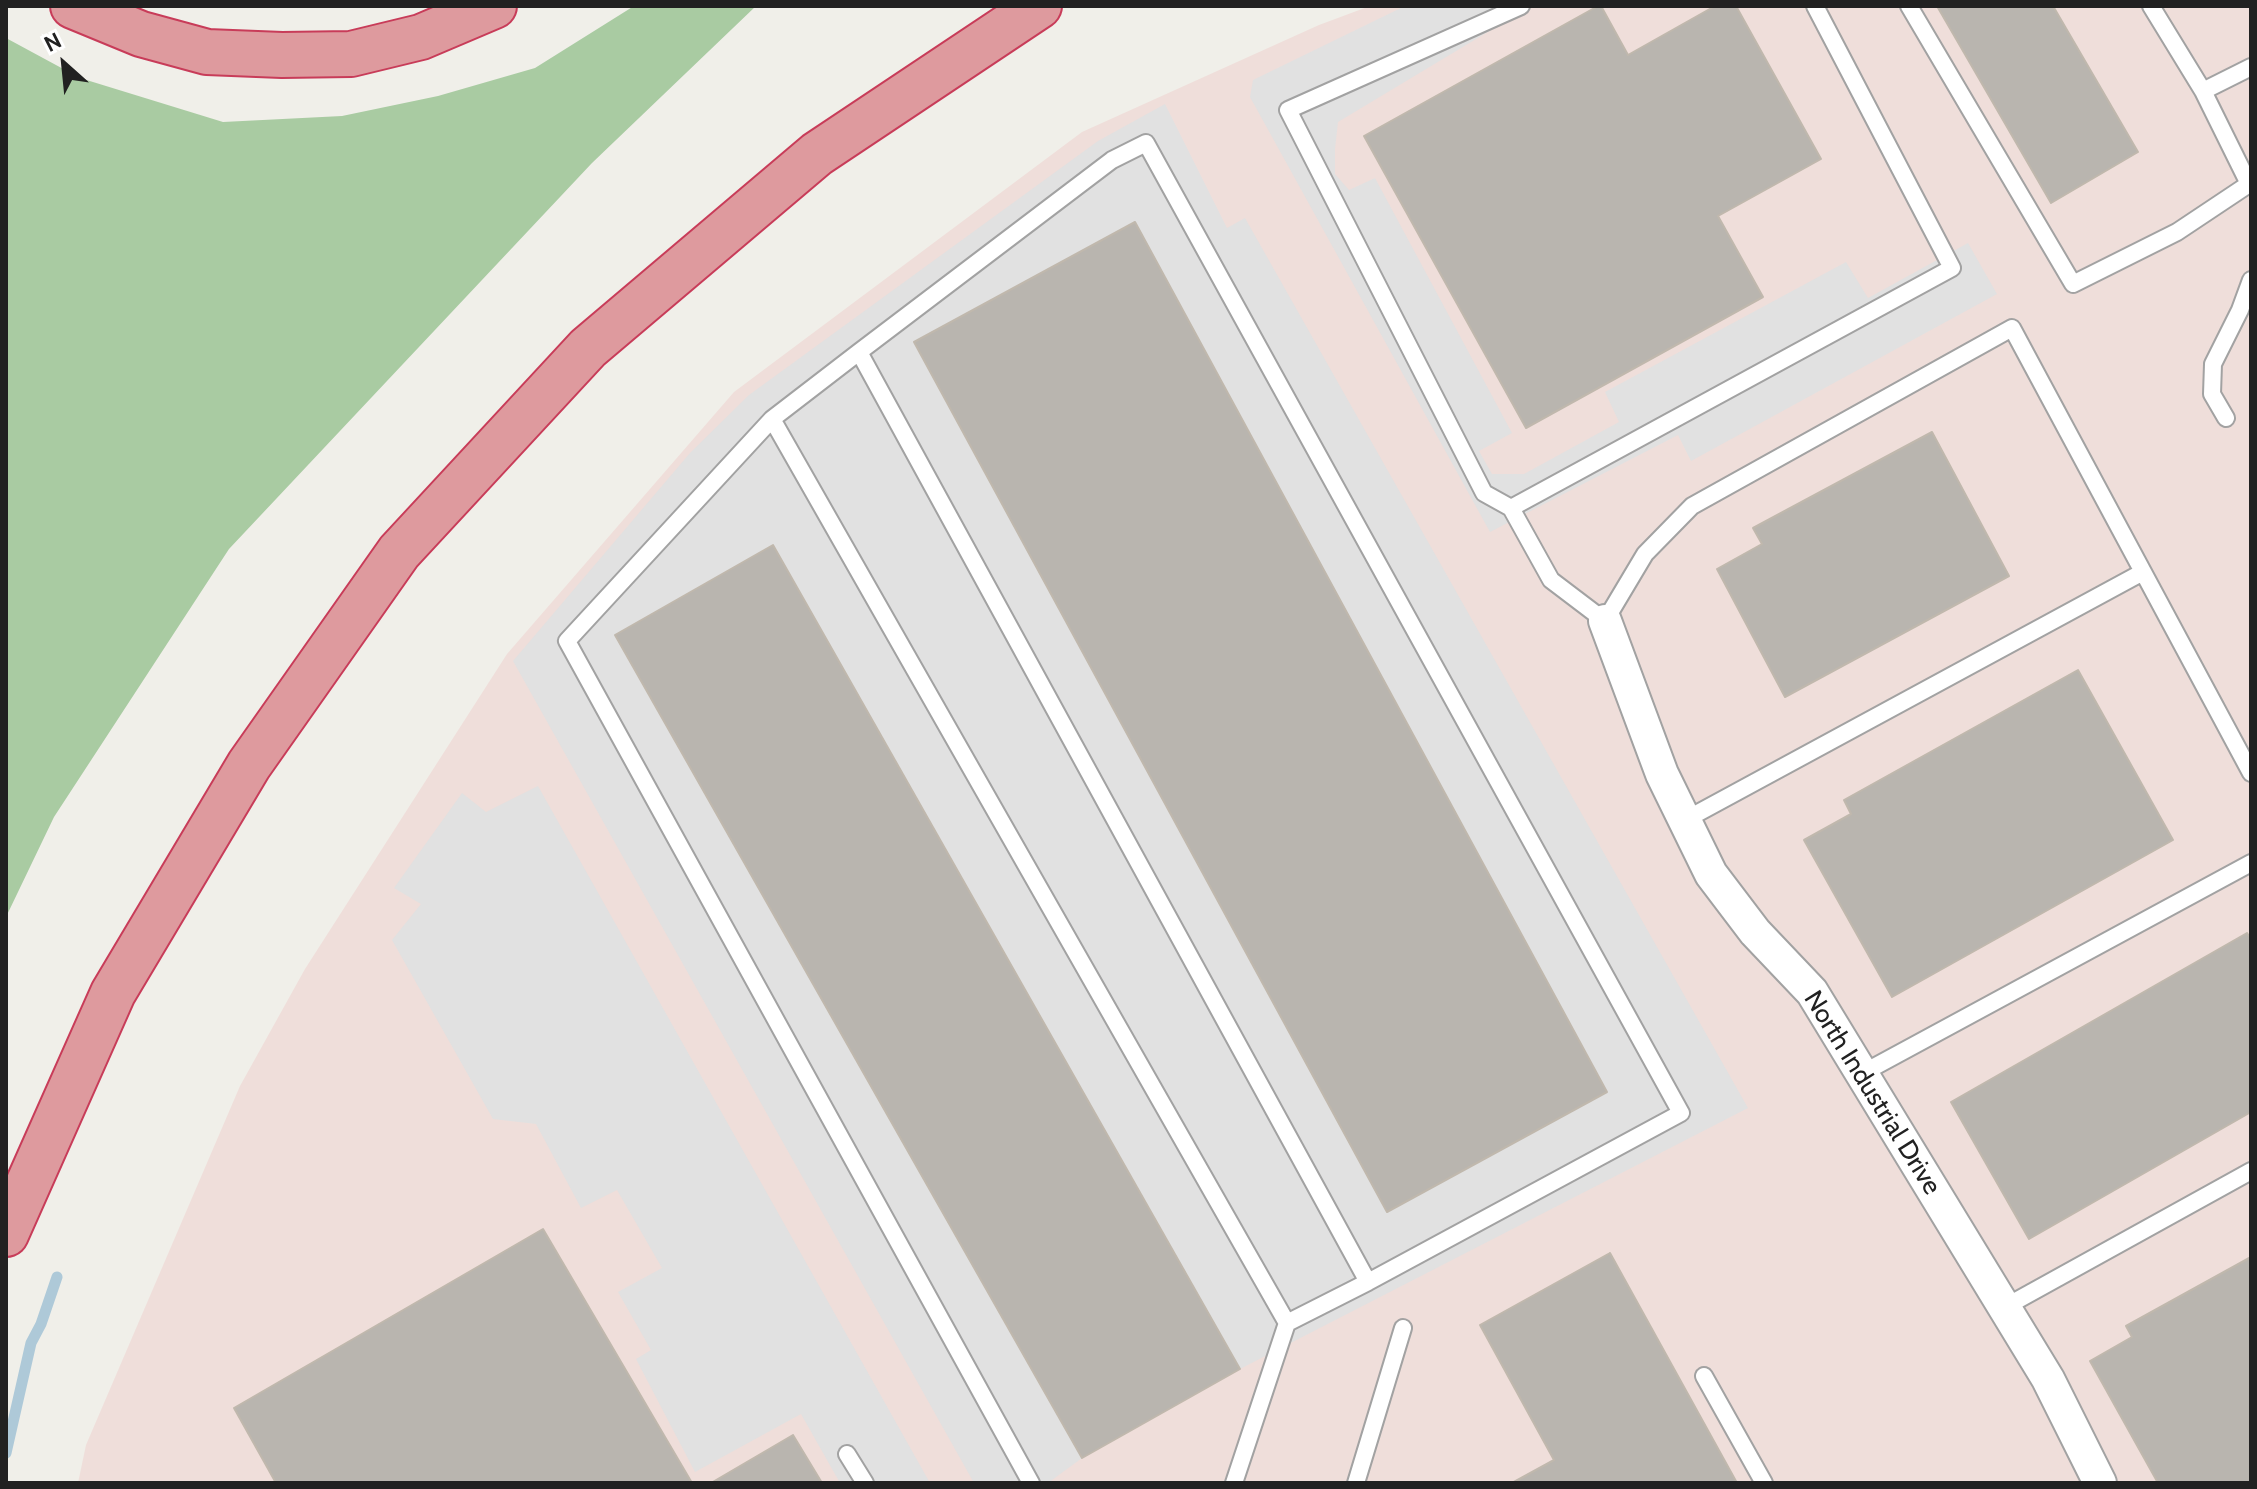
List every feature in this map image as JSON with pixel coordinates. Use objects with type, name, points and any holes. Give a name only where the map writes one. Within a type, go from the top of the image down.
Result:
[{"type":"highway","points":[[73,6],[141,34],[207,52],[282,55],[351,54],[421,37],[494,6]]},
{"type":"highway","points":[[6,1234],[113,993],[249,765],[399,552],[588,348],[817,154],[1039,6]]},
{"type":"street","name":"North Industrial Drive","points":[[1605,621],[1662,774],[1711,874],[1755,932],[1812,992],[2048,1379],[2100,1483]]},
{"type":"lane","points":[[1521,6],[1288,110],[1484,493],[1511,508],[1551,580],[1605,621],[1645,554],[1692,506],[2012,328],[2251,773]]},
{"type":"lane","points":[[1511,508],[1952,268],[1815,6]]},
{"type":"lane","points":[[1909,6],[2073,284],[2177,232],[2249,184],[2203,91],[2151,6]]},
{"type":"lane","points":[[2203,91],[2251,67]]},
{"type":"lane","points":[[1031,1483],[567,641],[772,419],[1112,160],[1146,143],[1681,1113],[1287,1323],[1234,1483]]},
{"type":"lane","points":[[2226,418],[2212,394],[2213,364],[2251,280]]},
{"type":"lane","points":[[859,352],[1368,1282]]},
{"type":"lane","points":[[772,419],[1287,1323]]},
{"type":"lane","points":[[1685,820],[2143,572]]},
{"type":"lane","points":[[1861,1074],[2251,863]]},
{"type":"lane","points":[[2005,1307],[2251,1171]]},
{"type":"lane","points":[[1356,1483],[1403,1328]]},
{"type":"lane","points":[[1704,1376],[1764,1483]]},
{"type":"lane","points":[[847,1454],[865,1483]]},
{"type":"shaded area","points":[[1370,6],[2251,6],[2251,1483],[78,1483],[86,1445],[240,1086],[305,969],[507,654],[734,392],[1082,132],[1319,25]]},
{"type":"shaded area","points":[[1405,6],[1531,6],[1338,122],[1335,149],[1335,174],[1349,190],[1375,178],[1512,433],[1479,451],[1492,474],[1524,474],[1619,422],[1605,392],[1846,262],[1868,298],[1968,243],[1997,294],[1691,461],[1678,435],[1490,532],[1250,97],[1253,80]]},
{"type":"shaded area","points":[[1165,104],[1227,228],[1245,218],[1748,1108],[1240,1369],[773,545],[615,635],[1082,1458],[1048,1483],[974,1483],[513,661],[690,453],[749,395],[1098,141]],"holes":[[[1134,222],[1607,1092],[1387,1211],[915,342]]]},
{"type":"shaded area","points":[[538,786],[930,1483],[840,1483],[801,1414],[695,1472],[636,1359],[651,1350],[618,1292],[662,1268],[617,1190],[581,1208],[536,1124],[493,1119],[392,940],[421,904],[394,888],[462,793],[486,812]]},
{"type":"green space","points":[[634,6],[756,6],[592,163],[229,549],[54,817],[6,917],[6,38],[80,78],[223,122],[342,116],[438,96],[535,68]]},
{"type":"building","points":[[1601,6],[1628,55],[1715,6],[1736,6],[1821,159],[1718,216],[1763,297],[1526,428],[1364,136]]},
{"type":"building","points":[[1937,6],[2053,6],[2138,152],[2051,203]]},
{"type":"building","points":[[1135,222],[1607,1092],[1387,1212],[914,342]]},
{"type":"building","points":[[1932,432],[2009,576],[1785,697],[1717,569],[1762,544],[1753,528]]},
{"type":"building","points":[[773,545],[1240,1369],[1082,1458],[615,635]]},
{"type":"building","points":[[2078,670],[2173,840],[1892,997],[1804,840],[1851,814],[1844,800]]},
{"type":"building","points":[[2247,933],[2251,939],[2251,1112],[2029,1239],[1951,1102]]},
{"type":"building","points":[[543,1229],[692,1483],[276,1483],[234,1408]]},
{"type":"building","points":[[1610,1253],[1737,1483],[1512,1483],[1554,1460],[1480,1325]]},
{"type":"building","points":[[2251,1257],[2251,1483],[2158,1483],[2090,1361],[2132,1337],[2126,1326]]},
{"type":"building","points":[[793,1435],[822,1483],[711,1483]]},
{"type":"waterway","points":[[6,1453],[31,1343],[57,1277]]}]
